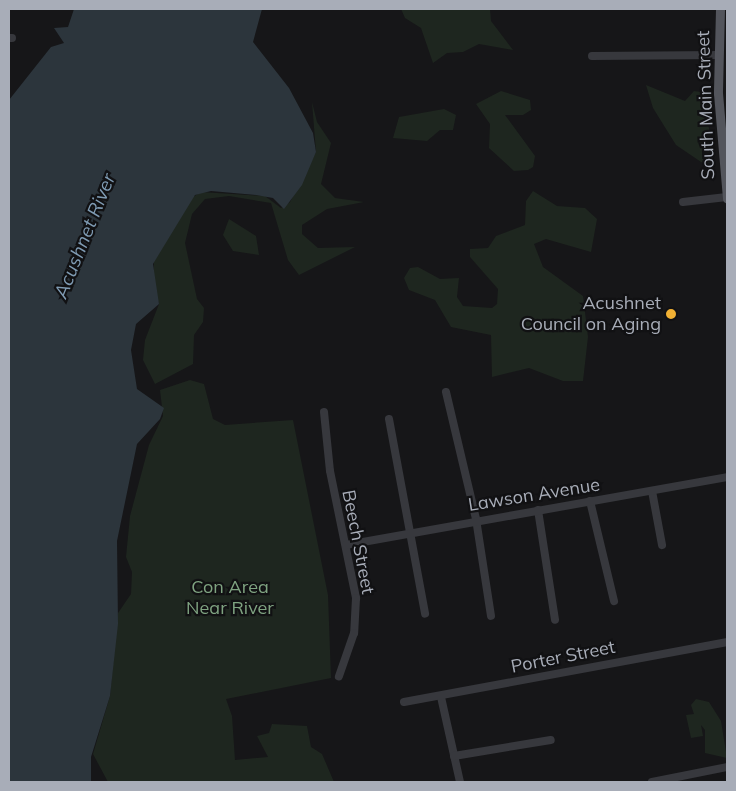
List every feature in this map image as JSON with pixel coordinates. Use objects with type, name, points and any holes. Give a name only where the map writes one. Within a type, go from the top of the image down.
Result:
[{"type":"main road","name":"South Main Street","points":[[720,9],[718,55],[727,198]]},
{"type":"street","points":[[592,56],[718,55]]},
{"type":"street","points":[[683,202],[727,198]]},
{"type":"street","points":[[446,392],[476,519],[491,616]]},
{"type":"street","name":"Beech Street","points":[[324,412],[330,471],[356,598],[354,633],[339,676]]},
{"type":"street","points":[[389,419],[412,532],[424,614]]},
{"type":"street","name":"Lawson Avenue","points":[[346,545],[476,519],[727,477]]},
{"type":"street","points":[[652,491],[662,544]]},
{"type":"street","points":[[590,501],[614,601]]},
{"type":"street","points":[[538,510],[555,620]]},
{"type":"street","name":"Porter Street","points":[[404,702],[441,697],[727,642]]},
{"type":"street","points":[[441,697],[460,782]]},
{"type":"street","points":[[454,756],[551,740]]},
{"type":"street","points":[[652,782],[727,767]]},
{"type":"green space","points":[[401,9],[490,9],[491,21],[513,50],[479,44],[463,52],[447,53],[433,63],[421,28],[405,18]]},
{"type":"green space","points":[[646,85],[685,101],[694,91],[701,92],[712,142],[710,163],[704,164],[676,145],[653,108]]},
{"type":"green space","points":[[501,91],[530,100],[531,110],[523,115],[505,115],[535,156],[533,167],[528,170],[514,171],[489,148],[490,124],[476,104]]},
{"type":"green space","points":[[312,102],[317,122],[331,143],[321,184],[335,198],[364,202],[327,209],[302,225],[302,234],[318,248],[355,247],[299,275],[288,260],[271,203],[229,196],[205,199],[192,214],[185,243],[197,299],[204,308],[203,322],[194,335],[193,364],[155,384],[143,360],[145,340],[159,304],[153,283],[154,261],[193,197],[201,192],[265,196],[281,208],[290,202],[316,152]]},
{"type":"green space","points":[[444,109],[456,115],[453,130],[440,130],[427,141],[393,138],[399,117]]},
{"type":"green space","points":[[533,191],[557,206],[585,208],[597,219],[591,252],[546,239],[534,244],[543,267],[583,296],[588,337],[583,381],[563,381],[529,368],[492,377],[491,335],[451,327],[435,300],[409,290],[404,278],[410,268],[418,267],[440,279],[459,278],[457,297],[463,306],[492,308],[497,304],[498,289],[470,257],[470,249],[488,248],[496,236],[525,225],[526,201]]},
{"type":"green space","points":[[229,219],[256,236],[259,255],[233,251],[223,235]]},
{"type":"green space","name":"Con Area Near River","points":[[190,380],[204,384],[213,419],[225,425],[293,420],[328,595],[331,678],[226,699],[232,716],[235,760],[268,757],[257,736],[269,733],[272,724],[307,726],[311,747],[322,754],[334,782],[108,782],[93,754],[110,696],[118,613],[131,594],[132,572],[126,557],[130,516],[149,445],[163,416],[160,390]]},
{"type":"green space","points":[[696,699],[709,702],[721,721],[727,758],[705,753],[705,730],[701,725],[703,736],[691,738],[686,715],[694,714],[691,705]]},
{"type":"water","name":"Acushnet River","points":[[74,9],[262,9],[253,42],[289,88],[313,133],[316,152],[302,185],[284,209],[273,198],[256,195],[211,191],[195,195],[153,264],[159,304],[136,324],[131,350],[137,389],[164,408],[160,419],[137,444],[117,541],[118,624],[110,696],[91,757],[91,782],[9,782],[9,100],[51,47],[64,43],[54,28],[68,27]]},
{"type":"place","name":"Acushnet Council on Aging","points":[[671,314]]}]
